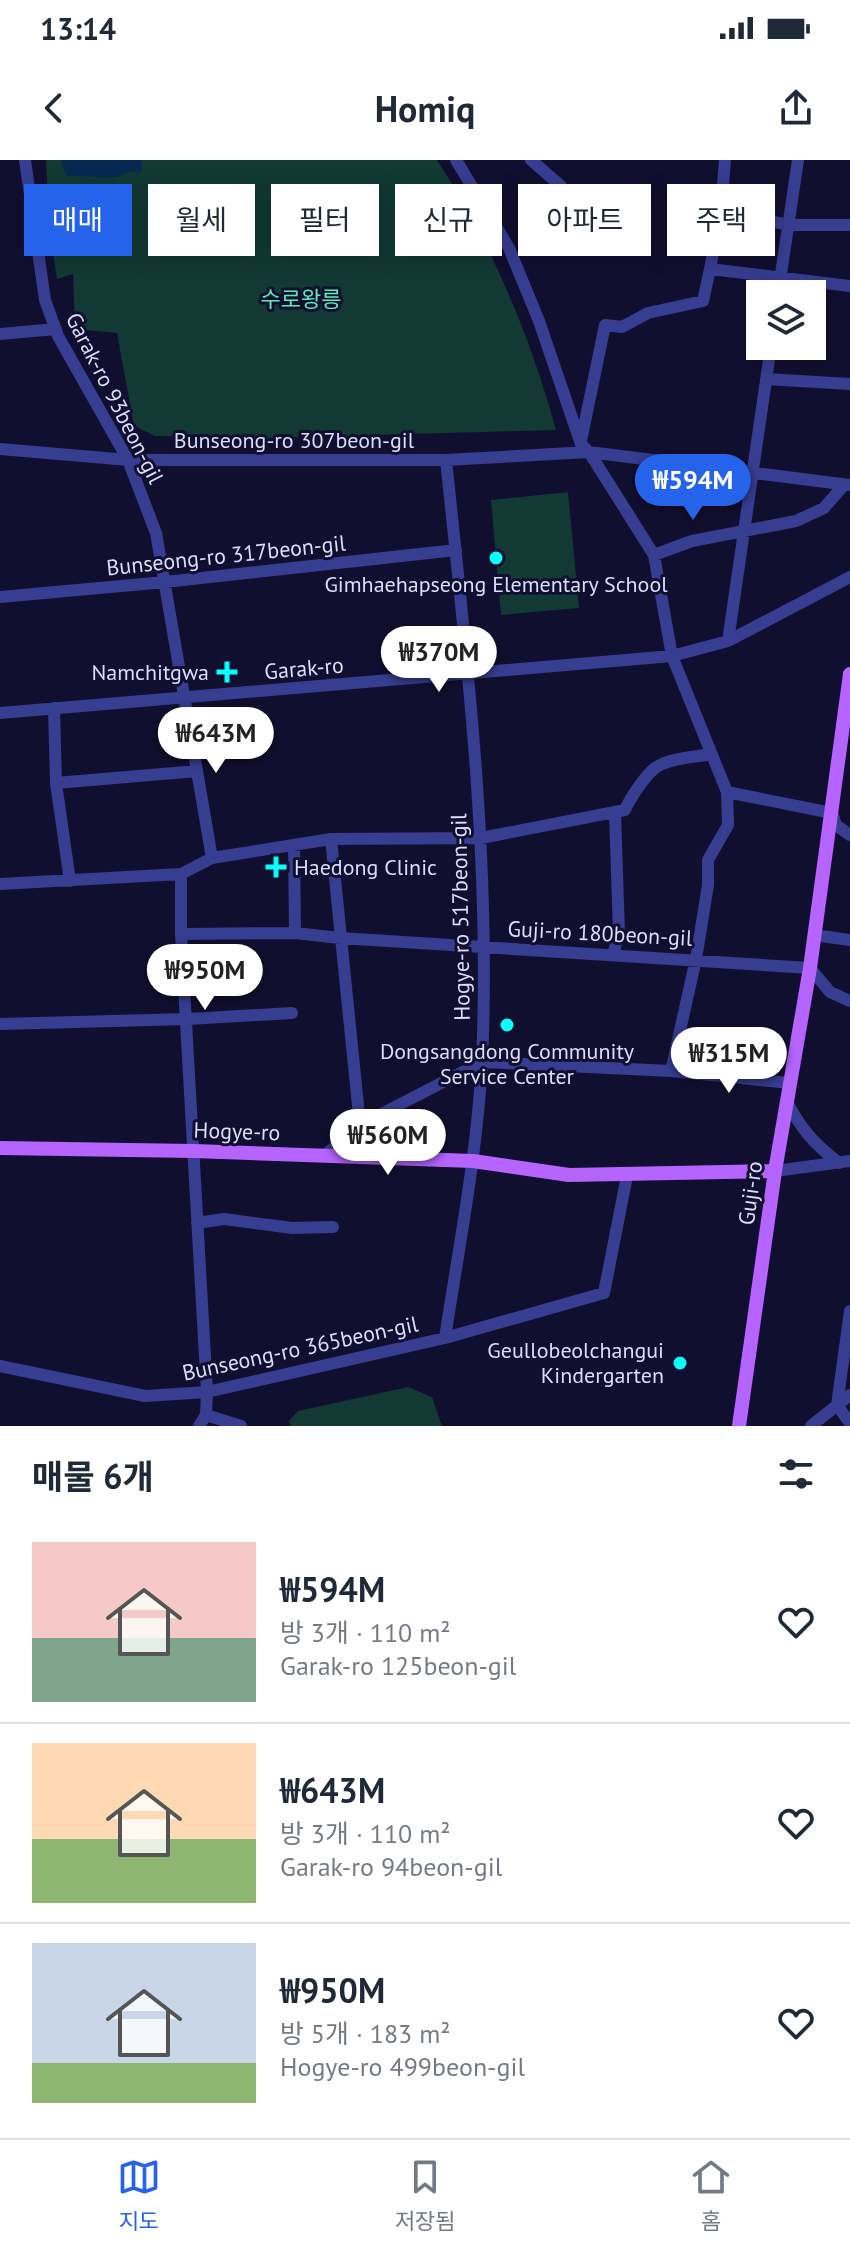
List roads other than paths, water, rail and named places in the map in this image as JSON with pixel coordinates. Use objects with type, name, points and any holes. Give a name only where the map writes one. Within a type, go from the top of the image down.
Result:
[{"type":"main road","name":"Guji-ro","points":[[739,1426],[775,1171],[810,968],[832,813],[843,777],[850,674]]},
{"type":"main road","name":"Hogye-ro","points":[[0,1148],[473,1161],[569,1175],[775,1171]]},
{"type":"street","name":"Garak-ro 93beon-gil","points":[[25,160],[45,300],[58,336],[128,460],[156,533],[212,858]]},
{"type":"street","points":[[456,160],[509,248],[585,448],[654,555],[672,656],[727,792],[728,825],[708,860],[708,885],[696,959],[671,1071]]},
{"type":"street","points":[[531,160],[559,184]]},
{"type":"street","points":[[723,184],[725,160]]},
{"type":"street","points":[[780,280],[798,160]]},
{"type":"street","points":[[775,222],[788,225],[850,225]]},
{"type":"street","points":[[585,448],[605,325],[622,327],[648,313],[703,301],[712,256]]},
{"type":"street","points":[[710,269],[850,286]]},
{"type":"street","points":[[0,334],[56,329]]},
{"type":"street","points":[[728,641],[769,360]]},
{"type":"street","points":[[766,379],[850,384]]},
{"type":"street","name":"Bunseong-ro 307beon-gil","points":[[0,449],[128,460],[446,460],[585,448],[847,485]]},
{"type":"street","points":[[446,460],[469,673]]},
{"type":"street","points":[[654,555],[692,541],[796,521],[824,508],[847,485]]},
{"type":"street","name":"Bunseong-ro 317beon-gil","points":[[0,597],[456,550]]},
{"type":"street","name":"Garak-ro","points":[[0,713],[184,700],[672,656],[728,641],[850,577]]},
{"type":"street","name":"Hogye-ro 517beon-gil","points":[[469,673],[481,838],[483,946],[482,1062],[473,1161]]},
{"type":"street","points":[[54,708],[56,783],[70,881]]},
{"type":"street","points":[[0,884],[181,874],[212,858],[331,839],[481,838],[625,810],[632,795],[656,768],[712,754]]},
{"type":"street","points":[[56,783],[197,771]]},
{"type":"street","points":[[727,792],[832,813],[836,825],[850,835]]},
{"type":"street","points":[[613,955],[619,933],[615,813]]},
{"type":"street","points":[[331,839],[360,1125]]},
{"type":"street","points":[[294,845],[295,933]]},
{"type":"street","points":[[181,874],[181,934],[207,1392],[203,1421],[241,1426]]},
{"type":"street","name":"Guji-ro 180beon-gil","points":[[181,934],[295,933],[810,968]]},
{"type":"street","points":[[814,935],[850,940]]},
{"type":"street","points":[[810,968],[830,992],[850,1001]]},
{"type":"street","points":[[0,1024],[292,1013]]},
{"type":"street","points":[[324,1156],[360,1125],[482,1062],[671,1071],[790,1083]]},
{"type":"street","points":[[787,1102],[802,1130],[816,1145],[844,1162]]},
{"type":"street","points":[[445,1338],[473,1161]]},
{"type":"street","name":"Hogye-ro","points":[[775,1171],[844,1162]]},
{"type":"street","name":"Bunseong-ro 365beon-gil","points":[[0,1366],[145,1396],[207,1392],[445,1338],[604,1293],[627,1176]]},
{"type":"street","points":[[197,1223],[224,1219],[292,1228],[333,1227]]},
{"type":"street","points":[[850,1311],[837,1405],[850,1423]]},
{"type":"street","points":[[811,1426],[850,1395]]},
{"type":"water","points":[[62,160],[141,160],[142,169],[140,173],[130,171],[109,178],[67,176]]},
{"type":"place","name":"Gimhaehapseong Elementary School","points":[[496,558]]},
{"type":"place","name":"Namchitgwa","points":[[227,672]]},
{"type":"place","name":"Haedong Clinic","points":[[276,867]]},
{"type":"place","name":"Dongsangdong Community Service Center","points":[[507,1025]]},
{"type":"place","name":"Geullobeolchangui Kindergarten","points":[[680,1363]]},
{"type":"park label","name":"수로왕릉","points":[[301,299]]}]
